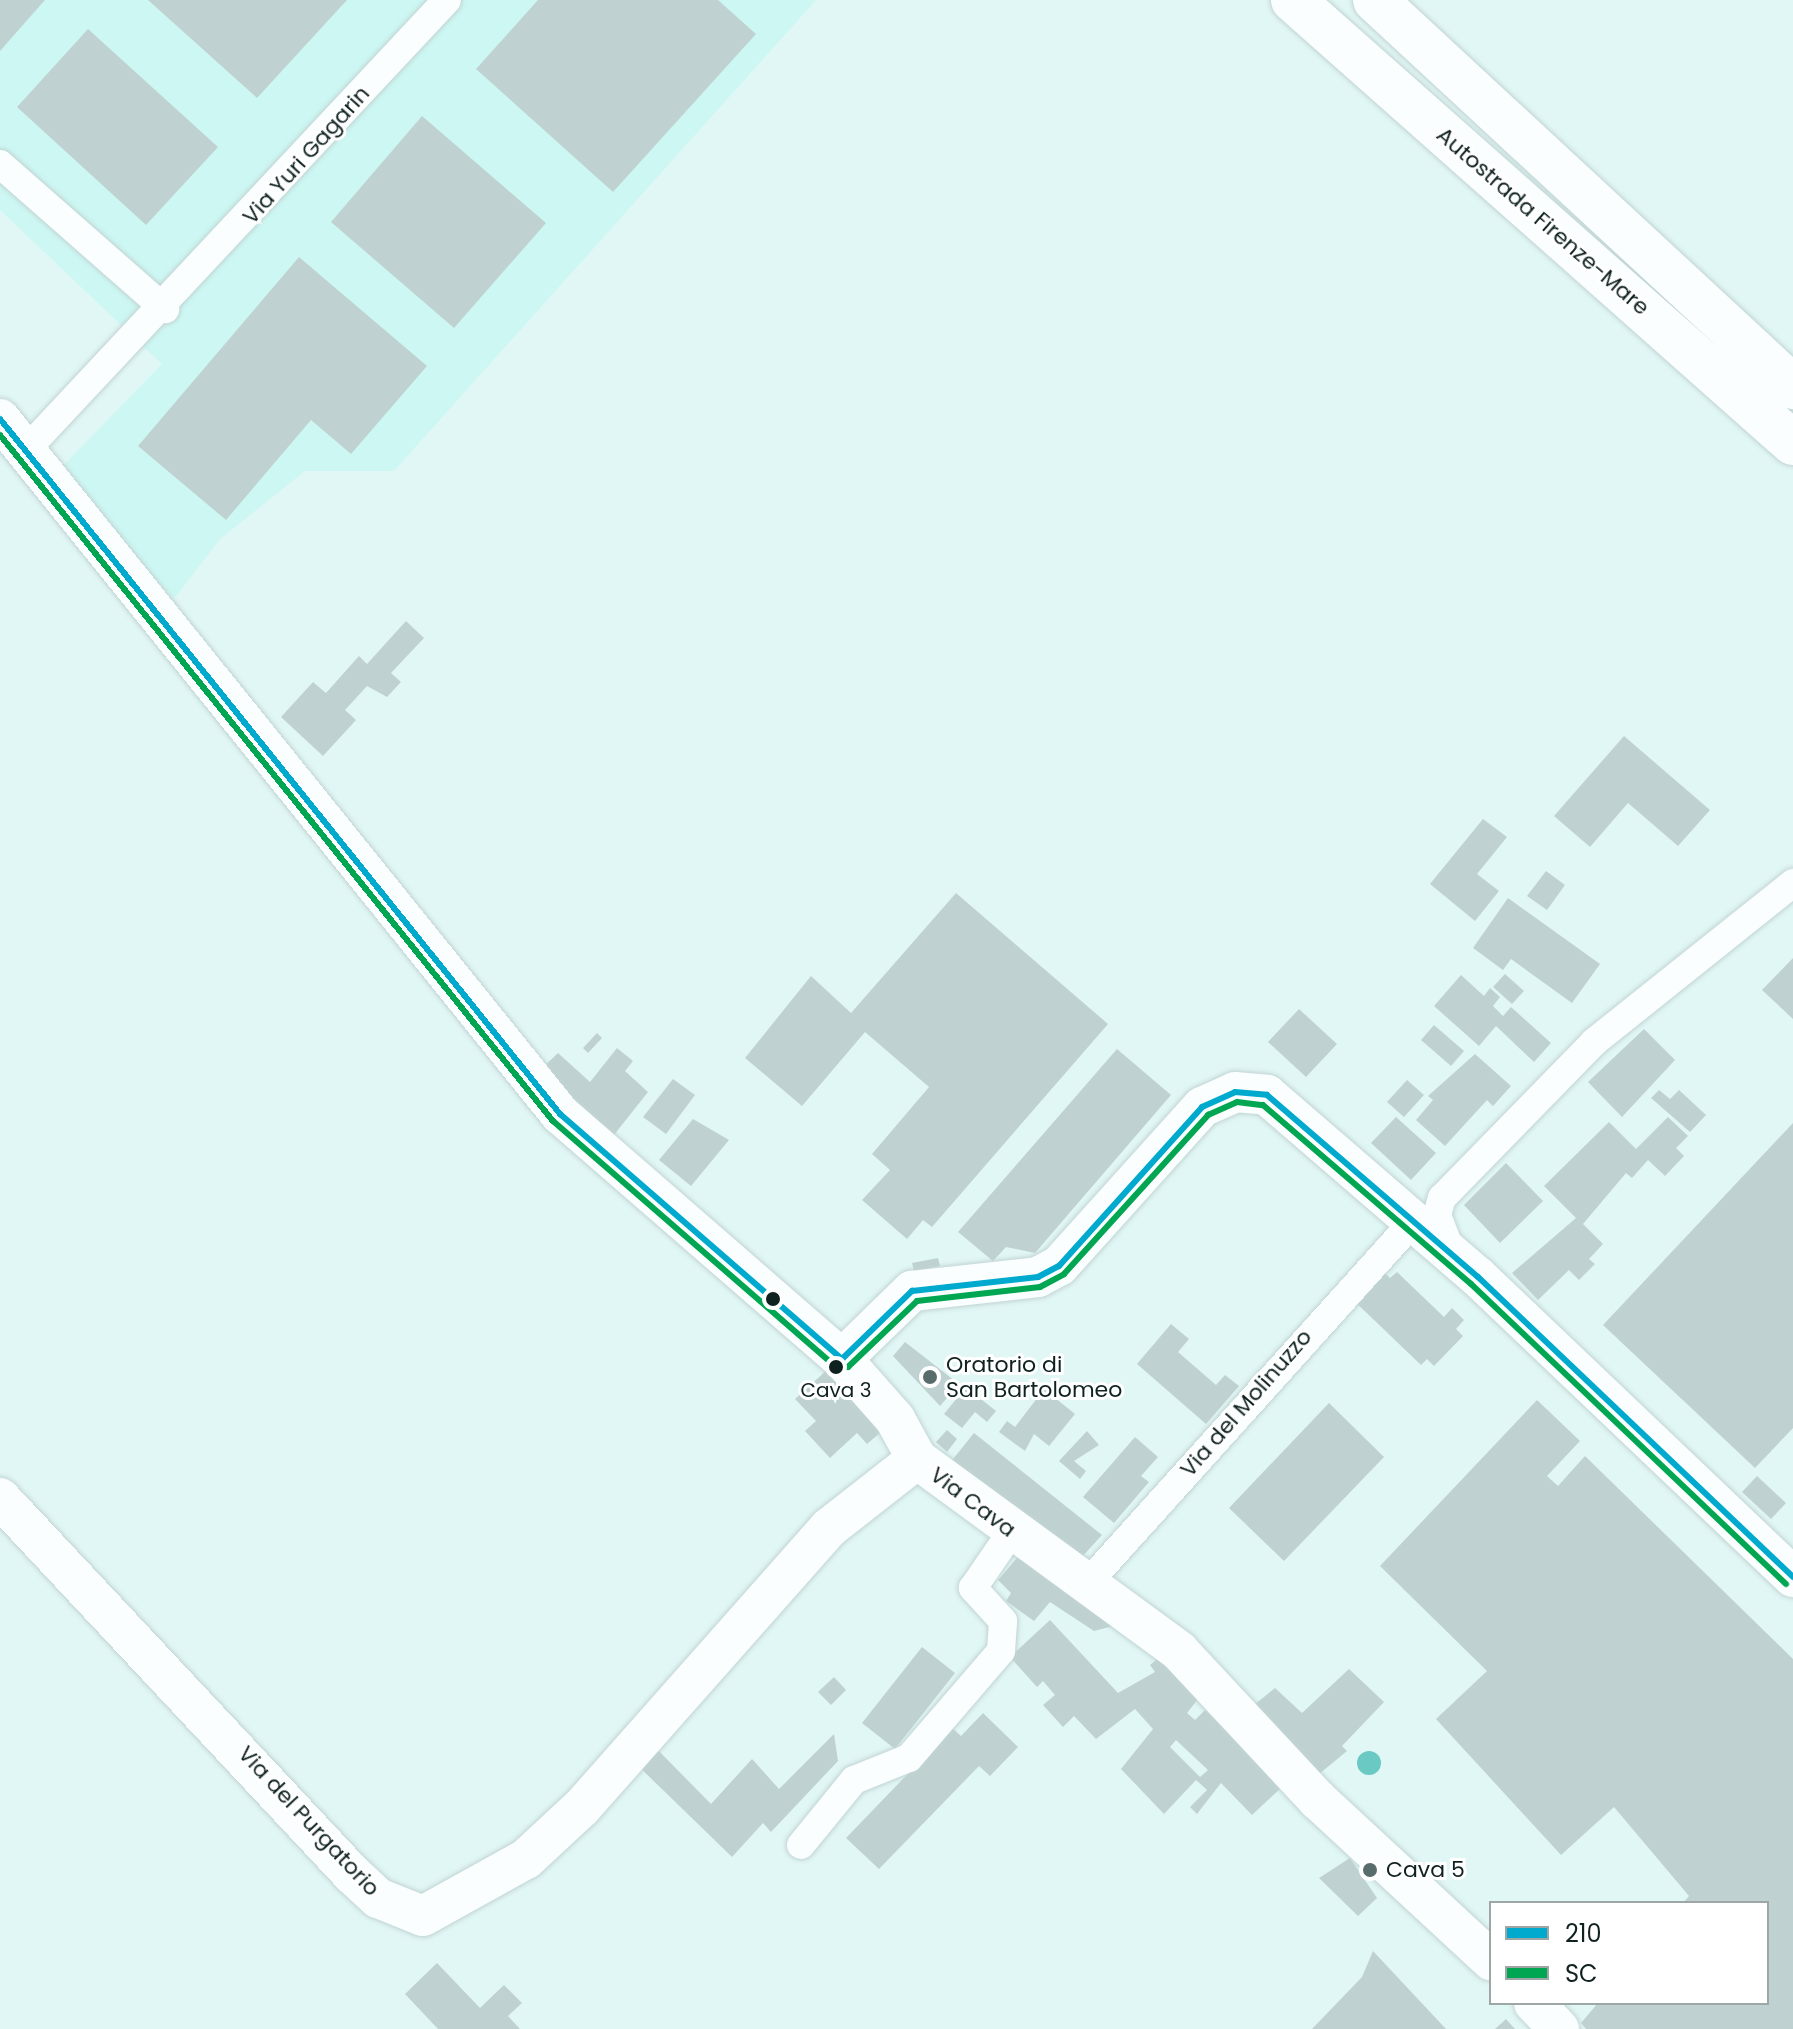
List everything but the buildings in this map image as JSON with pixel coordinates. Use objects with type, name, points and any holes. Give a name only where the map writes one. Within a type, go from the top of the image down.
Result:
[{"type":"highway","name":"Autostrada Firenze-Mare","points":[[1293,0],[1793,443]]},
{"type":"highway","name":"Autostrada Firenze-Mare","points":[[1375,0],[1793,387]]},
{"type":"street","name":"Via Yuri Gagarin","points":[[26,450],[165,309],[447,0]]},
{"type":"street","points":[[0,164],[165,309]]},
{"type":"street","name":"Via Cava","points":[[0,419],[560,1114],[842,1359],[895,1419],[917,1459],[1085,1586],[1179,1651],[1308,1790],[1489,1958]]},
{"type":"street","points":[[1453,1255],[1437,1215],[1442,1198],[1594,1042],[1793,883]]},
{"type":"street","points":[[842,1359],[912,1291],[1038,1277],[1059,1266],[1202,1107],[1235,1092],[1267,1095],[1411,1224],[1453,1255],[1793,1577]]},
{"type":"street","name":"Via del Molinuzzo","points":[[1085,1586],[1411,1224]]},
{"type":"street","name":"Via del Purgatorio","points":[[0,1498],[351,1873],[378,1898],[423,1916],[526,1859],[582,1807],[829,1528],[917,1459]]},
{"type":"street","points":[[801,1845],[854,1780],[909,1758],[1001,1651],[1003,1621],[973,1588],[1012,1531]]},
{"type":"street","points":[[1536,2005],[1559,2029]]},
{"type":"shaded area","points":[[0,0],[816,0],[394,471],[305,471],[220,539],[174,599],[56,473],[162,364],[0,210]]},
{"type":"water","points":[[1369,1751],[1378,1754],[1381,1763],[1378,1772],[1369,1775],[1360,1772],[1357,1763],[1360,1754]]},
{"type":"transit line","name":"210","points":[[0,419],[560,1114],[842,1359],[912,1291],[1038,1277],[1059,1266],[1202,1107],[1235,1092],[1267,1095],[1478,1277],[1793,1577]]},
{"type":"transit line","name":"SC","points":[[0,435],[553,1121],[836,1367],[848,1367],[917,1301],[1040,1287],[1064,1274],[1208,1115],[1237,1102],[1263,1105],[1471,1284],[1786,1584]]},
{"type":"place","name":"Cava 3","points":[[836,1367]]},
{"type":"place","name":"Oratorio di San Bartolomeo","points":[[930,1377]]},
{"type":"place","name":"Cava 5","points":[[1370,1870]]}]
